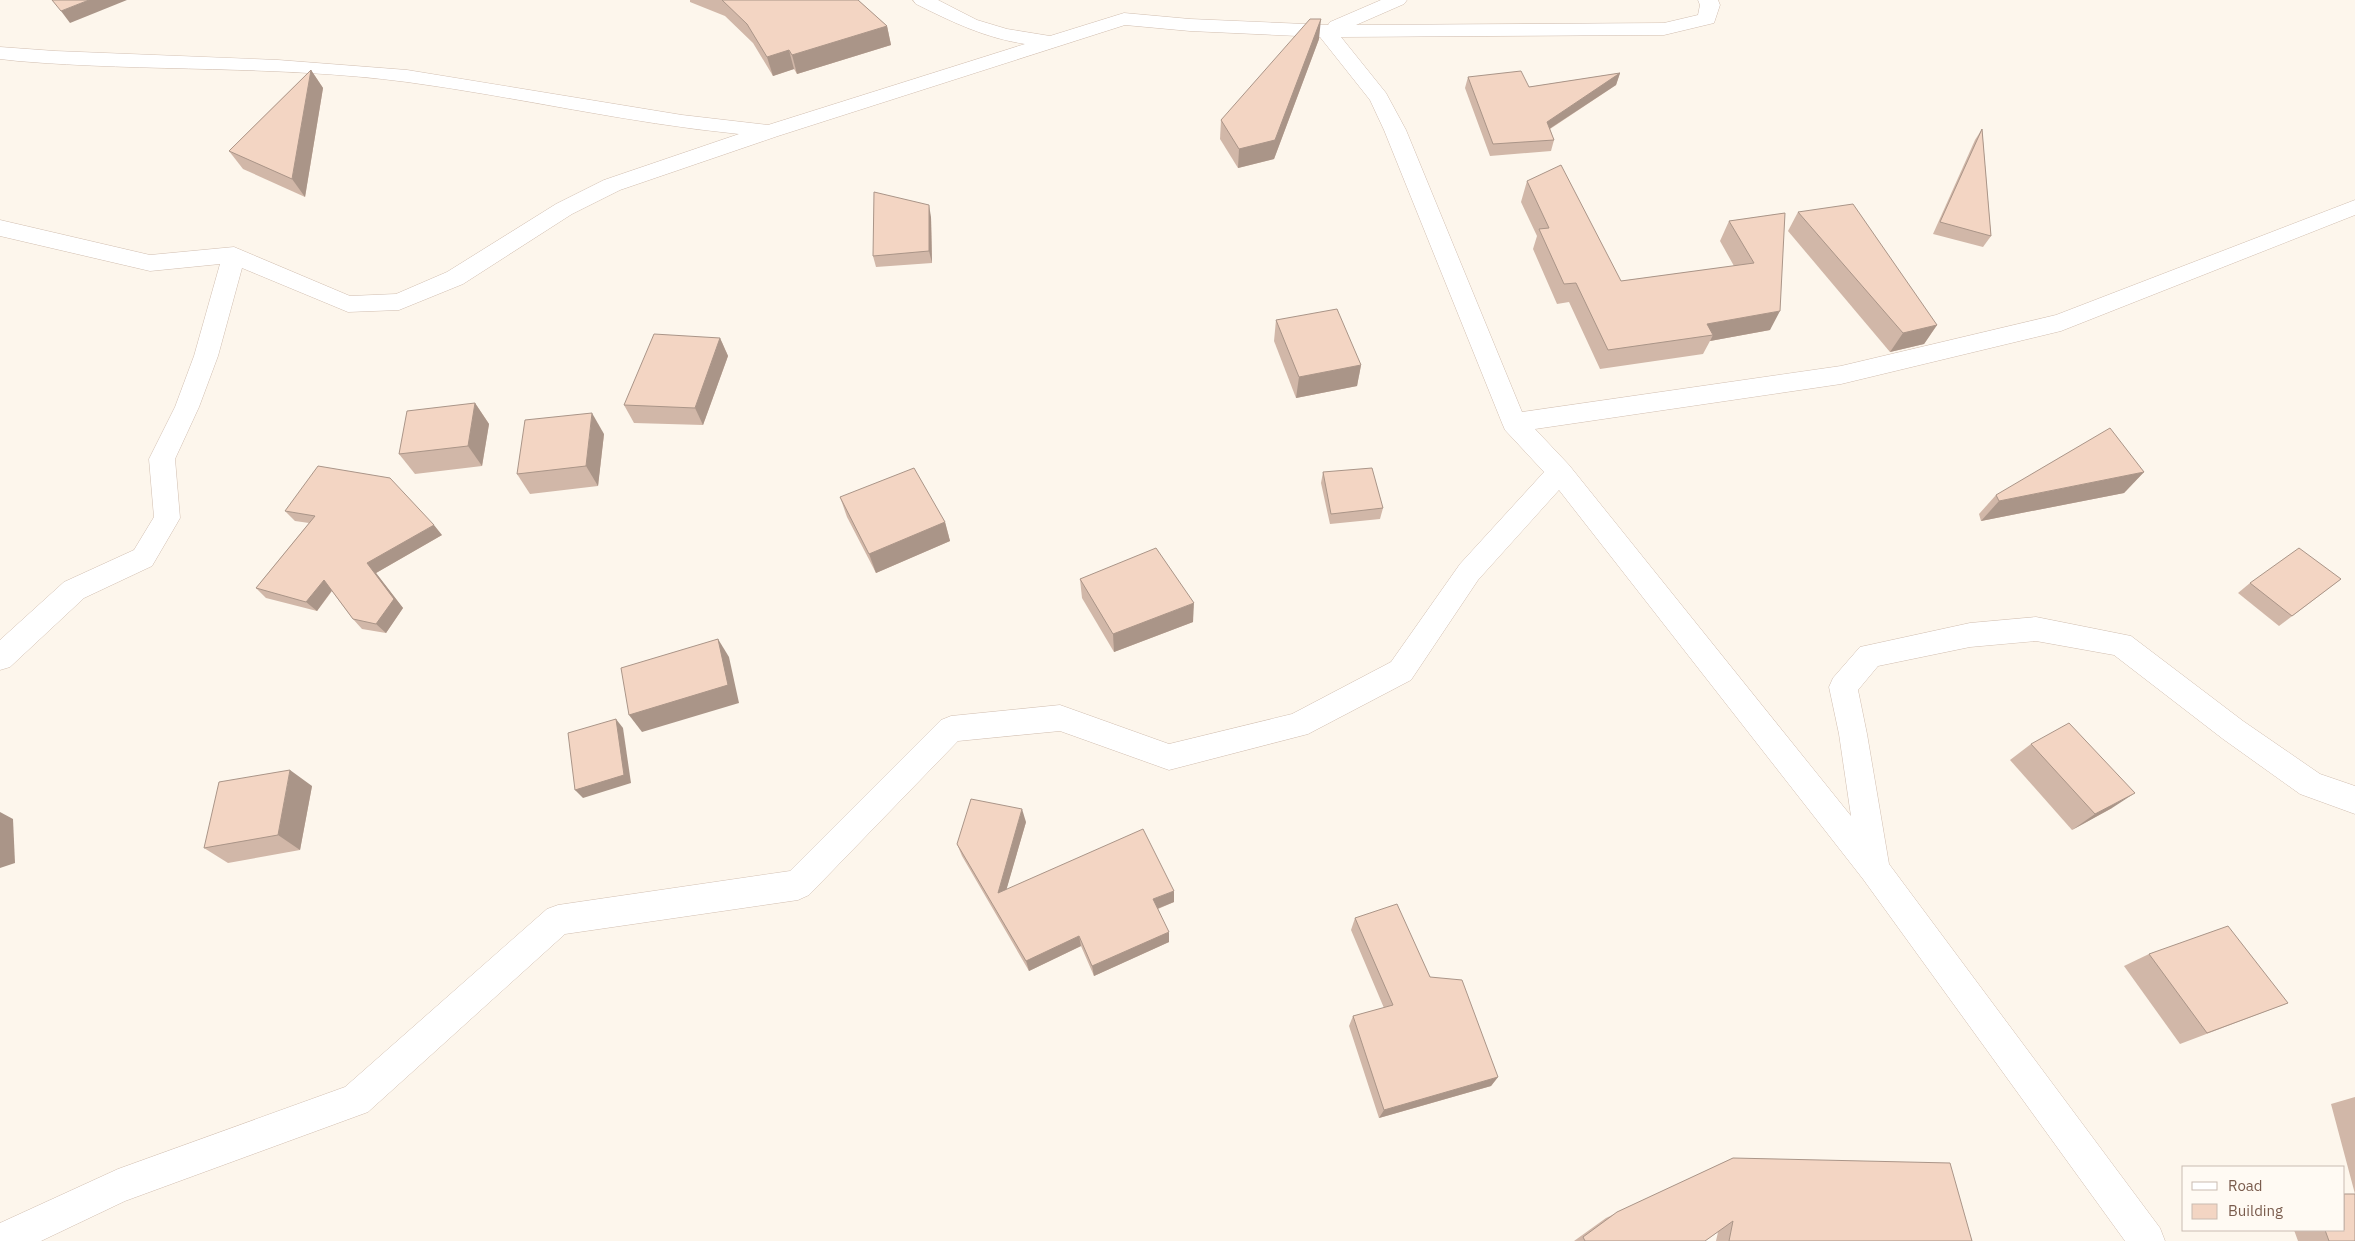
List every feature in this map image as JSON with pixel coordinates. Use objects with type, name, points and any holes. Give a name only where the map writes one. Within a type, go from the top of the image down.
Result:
[{"type":"street","points":[[923,0],[978,26],[1004,35],[1052,42]]},
{"type":"street","points":[[1326,31],[1397,0]]},
{"type":"street","points":[[1124,19],[1190,25],[1326,31],[1664,29],[1708,18],[1710,5],[1708,0]]},
{"type":"street","points":[[0,228],[150,263],[234,256],[348,304],[398,302],[455,278],[564,209],[612,185],[771,131],[1124,19],[1145,5]]},
{"type":"street","points":[[1326,31],[1379,98],[1395,130],[1514,423],[1560,472],[1874,869],[2147,1241]]},
{"type":"street","points":[[0,53],[41,58],[152,61],[364,72],[406,76],[682,122],[771,131]]},
{"type":"street","points":[[1514,423],[1841,375],[2061,322],[2355,206]]},
{"type":"street","points":[[0,658],[74,590],[143,558],[167,518],[162,459],[187,407],[206,356],[234,256]]},
{"type":"street","points":[[2,1241],[118,1186],[356,1100],[558,920],[798,885],[952,730],[1060,718],[1169,757],[1298,726],[1401,670],[1469,572],[1560,472]]},
{"type":"street","points":[[1874,869],[1853,734],[1843,687],[1870,656],[1970,635],[2036,629],[2121,644],[2233,730],[2310,784],[2355,800]]},
{"type":"building","points":[[52,0],[89,0],[61,11]]},
{"type":"building","points":[[722,0],[858,0],[887,26],[792,55],[789,50],[767,57],[747,24]]},
{"type":"building","points":[[1310,19],[1321,19],[1275,140],[1239,149],[1221,120]]},
{"type":"building","points":[[311,70],[292,179],[229,151]]},
{"type":"building","points":[[1521,71],[1529,87],[1620,73],[1547,122],[1554,140],[1493,144],[1468,77]]},
{"type":"building","points":[[1982,129],[1991,236],[1940,222]]},
{"type":"building","points":[[1561,165],[1621,281],[1754,263],[1729,221],[1785,213],[1780,311],[1707,324],[1713,335],[1608,350],[1576,283],[1564,284],[1539,229],[1549,228],[1527,181]]},
{"type":"building","points":[[874,192],[929,205],[929,251],[873,256]]},
{"type":"building","points":[[1853,204],[1937,325],[1903,333],[1798,212]]},
{"type":"building","points":[[1337,309],[1361,365],[1299,377],[1276,320]]},
{"type":"building","points":[[654,334],[720,338],[695,408],[624,405]]},
{"type":"building","points":[[475,403],[468,446],[399,454],[407,411]]},
{"type":"building","points":[[592,413],[586,466],[517,474],[525,420]]},
{"type":"building","points":[[2110,428],[2144,472],[1999,501],[1996,495]]},
{"type":"building","points":[[318,466],[390,478],[434,525],[367,563],[394,599],[376,624],[353,619],[324,580],[306,602],[256,588],[315,516],[285,511]]},
{"type":"building","points":[[914,468],[945,522],[869,554],[840,497]]},
{"type":"building","points":[[1372,468],[1383,508],[1331,514],[1323,472]]},
{"type":"building","points":[[1156,548],[1194,603],[1113,634],[1080,579]]},
{"type":"building","points":[[2299,548],[2341,579],[2292,616],[2250,583]]},
{"type":"building","points":[[718,639],[728,685],[629,715],[621,668]]},
{"type":"building","points":[[616,719],[624,775],[575,790],[568,733]]},
{"type":"building","points":[[2069,723],[2135,793],[2095,814],[2031,744]]},
{"type":"building","points":[[290,770],[278,835],[204,848],[219,782]]},
{"type":"building","points":[[971,799],[1022,809],[998,893],[1143,829],[1174,891],[1153,899],[1169,932],[1092,966],[1079,936],[1026,961],[957,844]]},
{"type":"building","points":[[1397,904],[1430,977],[1462,980],[1498,1077],[1384,1110],[1353,1016],[1393,1005],[1355,918]]},
{"type":"building","points":[[2228,926],[2288,1003],[2207,1033],[2149,954]]},
{"type":"building","points":[[1733,1158],[1950,1163],[1972,1241],[1729,1241],[1733,1221],[1705,1241],[1585,1241],[1583,1237],[1617,1212]]},
{"type":"building","points":[[2345,1194],[2355,1194],[2355,1241],[2329,1241],[2325,1231],[2345,1231]]}]
